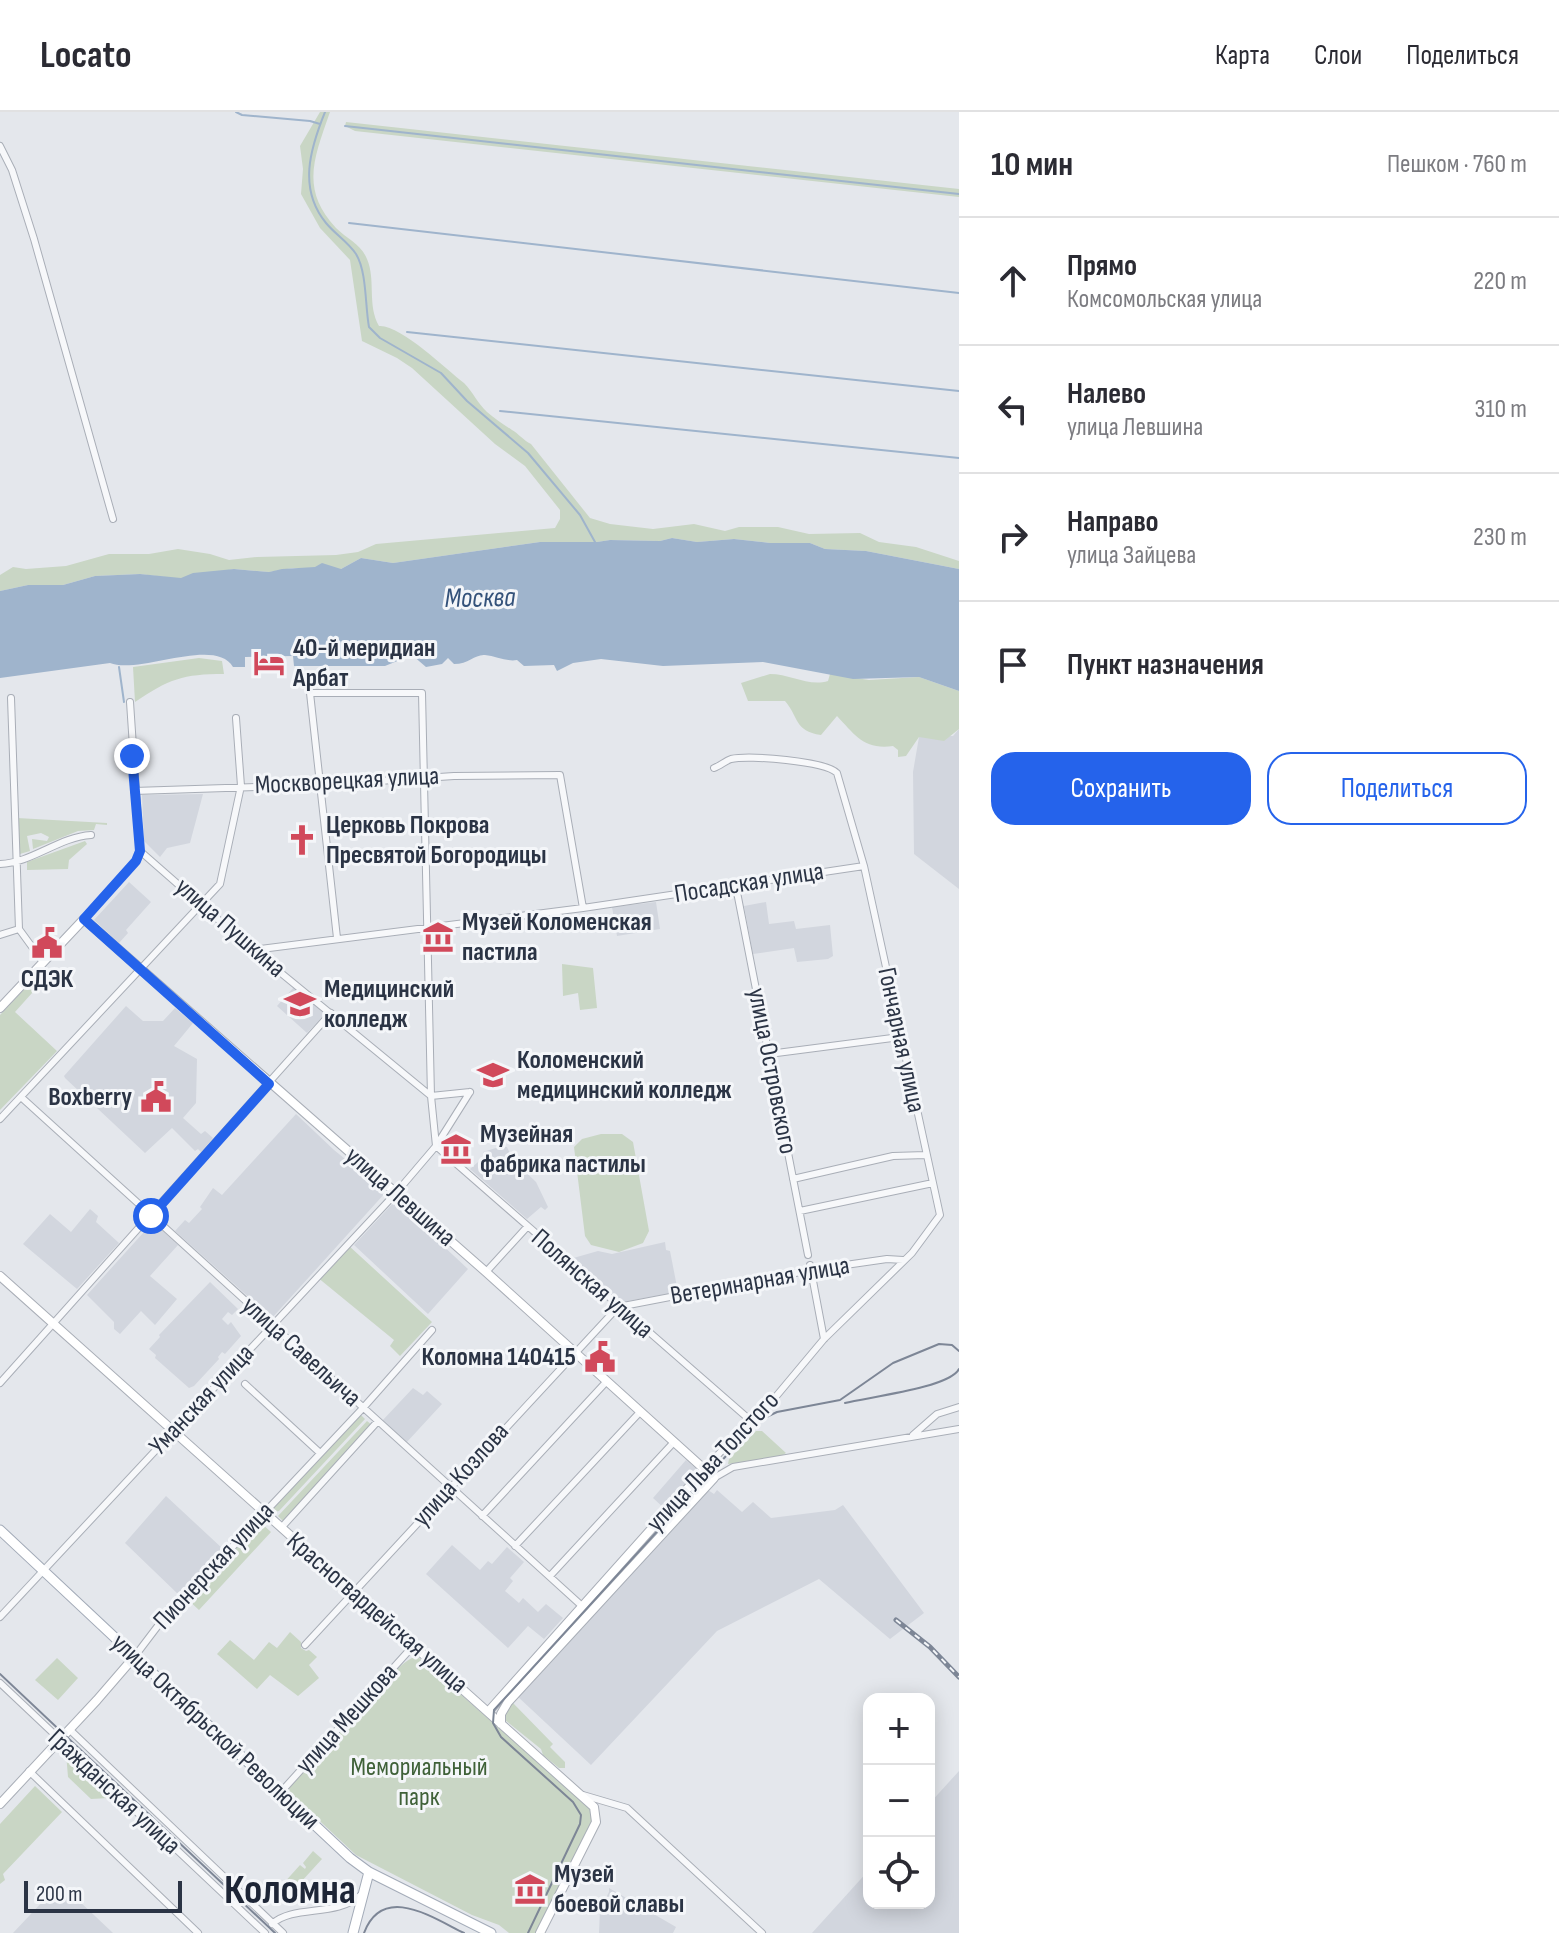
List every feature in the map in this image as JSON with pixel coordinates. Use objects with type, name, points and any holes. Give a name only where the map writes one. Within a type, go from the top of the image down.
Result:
[{"type":"main road","name":"улица Октябрьской Революции","points":[[0,1530],[340,1849],[369,1872],[491,1933]]},
{"type":"main road","points":[[353,1933],[369,1872]]},
{"type":"street","points":[[0,146],[22,202],[113,519]]},
{"type":"street","points":[[337,938],[310,693],[422,693],[431,1096],[436,1146]]},
{"type":"street","points":[[11,698],[19,929],[43,962]]},
{"type":"street","points":[[0,1008],[136,861],[140,851],[130,702]]},
{"type":"street","points":[[0,1119],[220,884],[241,786],[236,718]]},
{"type":"street","points":[[714,768],[727,760],[757,758],[825,765],[833,769],[837,773],[864,866]]},
{"type":"street","name":"Москворецкая улица","points":[[134,791],[318,785],[425,777],[560,775],[583,908]]},
{"type":"street","points":[[0,864],[17,862],[91,835]]},
{"type":"street","name":"улица Пушкина","points":[[140,851],[253,950],[431,1096]]},
{"type":"street","name":"Посадская улица","points":[[253,950],[736,887],[864,866]]},
{"type":"street","name":"Гончарная улица","points":[[864,866],[940,1215]]},
{"type":"street","name":"улица Островского","points":[[736,887],[808,1255]]},
{"type":"street","name":"улица Левшина","points":[[84,919],[486,1272],[714,1478]]},
{"type":"street","points":[[0,935],[19,929]]},
{"type":"street","points":[[0,1383],[331,1013]]},
{"type":"street","points":[[769,1054],[900,1037]]},
{"type":"street","name":"Уманская улица","points":[[0,1617],[396,1193],[436,1146],[470,1092],[431,1096]]},
{"type":"street","name":"улица Савельича","points":[[21,1097],[582,1606]]},
{"type":"street","name":"Полянская улица","points":[[436,1146],[750,1420]]},
{"type":"street","points":[[793,1179],[893,1156],[926,1155]]},
{"type":"street","points":[[800,1211],[933,1183]]},
{"type":"street","name":"улица Льва Толстого","points":[[488,1712],[704,1470],[750,1420],[768,1406],[824,1339],[912,1253],[940,1215]]},
{"type":"street","points":[[486,1272],[527,1227]]},
{"type":"street","name":"Ветеринарная улица","points":[[618,1307],[810,1267],[903,1260]]},
{"type":"street","points":[[810,1267],[824,1339]]},
{"type":"street","name":"Красногвардейская улица","points":[[0,1276],[580,1794],[627,1808],[762,1933]]},
{"type":"street","name":"улица Козлова","points":[[305,1645],[618,1307]]},
{"type":"street","name":"Пионерская улица","points":[[0,1804],[135,1656],[157,1627],[432,1330]]},
{"type":"street","points":[[482,1516],[607,1381]]},
{"type":"street","points":[[245,1384],[320,1453]]},
{"type":"street","points":[[910,1438],[937,1414],[959,1407]]},
{"type":"street","points":[[515,1546],[640,1412]]},
{"type":"street","points":[[280,1528],[378,1421]]},
{"type":"street","points":[[714,1478],[733,1467],[959,1429]]},
{"type":"street","points":[[550,1576],[674,1442]]},
{"type":"street","name":"улица Льва Толстого","points":[[501,1724],[501,1714],[508,1702],[714,1478]]},
{"type":"street","name":"улица Мешкова","points":[[280,1793],[414,1645]]},
{"type":"street","name":"Гражданская улица","points":[[0,1683],[265,1933]]},
{"type":"street","name":"Гражданская улица","points":[[69,1729],[283,1933]]},
{"type":"street","points":[[29,1771],[198,1933]]},
{"type":"street","points":[[540,1933],[596,1822],[594,1807],[580,1794]]},
{"type":"street","points":[[272,1924],[281,1916],[320,1912],[349,1904],[364,1893]]},
{"type":"shaded area","points":[[959,729],[959,889],[914,854],[913,772],[919,737],[953,736]]},
{"type":"shaded area","points":[[203,794],[190,843],[167,848],[160,857],[144,841],[142,795]]},
{"type":"shaded area","points":[[129,882],[151,902],[126,930],[128,933],[119,943],[94,920]]},
{"type":"shaded area","points":[[656,902],[660,929],[617,936],[612,907]]},
{"type":"shaded area","points":[[766,902],[769,924],[794,921],[796,929],[830,925],[833,956],[797,962],[794,948],[753,954],[744,906]]},
{"type":"shaded area","points":[[294,987],[325,1014],[307,1033],[277,1006]]},
{"type":"shaded area","points":[[126,1006],[143,1021],[163,1021],[175,1008],[193,1023],[174,1046],[197,1059],[196,1103],[183,1118],[201,1134],[205,1131],[213,1138],[201,1152],[198,1149],[195,1151],[172,1128],[145,1153],[65,1078]]},
{"type":"shaded area","points":[[296,1114],[386,1192],[272,1318],[175,1231],[185,1220],[189,1223],[202,1209],[200,1207],[213,1188],[222,1195]]},
{"type":"shaded area","points":[[507,1147],[513,1160],[536,1182],[548,1207],[545,1210],[541,1207],[527,1219],[470,1169],[485,1156],[483,1152]]},
{"type":"shaded area","points":[[395,1201],[468,1269],[428,1314],[354,1245]]},
{"type":"shaded area","points":[[90,1209],[98,1216],[96,1222],[119,1243],[77,1289],[23,1244],[50,1214],[71,1232]]},
{"type":"shaded area","points":[[153,1222],[178,1245],[150,1276],[177,1299],[155,1325],[141,1311],[120,1334],[114,1329],[114,1322],[87,1295]]},
{"type":"shaded area","points":[[665,1242],[666,1250],[670,1251],[678,1292],[622,1302],[570,1259],[598,1251],[612,1254]]},
{"type":"shaded area","points":[[210,1282],[238,1309],[232,1315],[228,1312],[222,1319],[228,1325],[231,1322],[241,1336],[189,1388],[149,1349]]},
{"type":"shaded area","points":[[413,1388],[423,1395],[427,1391],[442,1404],[406,1443],[382,1421]]},
{"type":"shaded area","points":[[686,1460],[699,1471],[665,1509],[653,1498]]},
{"type":"shaded area","points":[[708,1490],[714,1494],[717,1490],[742,1512],[753,1502],[771,1518],[835,1510],[843,1505],[924,1613],[890,1639],[819,1579],[717,1631],[591,1765],[516,1695]]},
{"type":"shaded area","points":[[166,1496],[223,1549],[180,1596],[125,1543]]},
{"type":"shaded area","points":[[452,1545],[480,1570],[488,1561],[492,1564],[507,1547],[524,1562],[510,1578],[513,1581],[505,1591],[519,1603],[523,1598],[538,1612],[546,1604],[563,1618],[544,1639],[528,1626],[508,1648],[426,1574]]},
{"type":"shaded area","points":[[959,1771],[959,1933],[812,1933],[863,1877],[863,1909],[935,1909],[935,1797]]},
{"type":"shaded area","points":[[60,1883],[113,1933],[13,1933]]},
{"type":"shaded area","points":[[609,1888],[676,1927],[673,1933],[599,1933],[600,1909]]},
{"type":"green space","points":[[320,112],[330,112],[315,159],[314,186],[325,214],[367,259],[373,310],[379,326],[388,327],[411,340],[464,383],[487,412],[531,444],[590,518],[610,524],[653,529],[694,524],[725,531],[739,527],[778,527],[809,534],[860,533],[879,542],[916,547],[959,561],[959,569],[866,551],[825,549],[810,543],[734,539],[697,542],[672,538],[660,541],[540,542],[393,563],[361,558],[341,569],[293,568],[269,572],[234,569],[181,579],[140,574],[95,576],[63,585],[28,585],[0,591],[0,575],[13,567],[66,566],[109,554],[149,554],[178,549],[229,560],[336,555],[358,552],[376,544],[555,528],[560,519],[560,510],[525,466],[495,444],[412,368],[362,341],[350,260],[320,228],[301,194],[303,169],[300,146]]},
{"type":"green space","points":[[346,122],[959,189],[959,197],[355,131],[345,126]]},
{"type":"green space","points":[[199,658],[222,661],[224,674],[177,679],[135,702],[133,667]]},
{"type":"green space","points":[[770,674],[814,682],[828,681],[830,674],[869,680],[919,677],[959,691],[959,729],[944,741],[919,737],[906,756],[898,757],[898,750],[893,746],[867,743],[837,716],[821,735],[812,733],[801,727],[785,701],[748,701],[741,683]]},
{"type":"green space","points":[[17,818],[107,823],[107,825],[96,824],[94,830],[78,831],[33,849],[32,839],[47,841],[49,837],[41,833],[27,836],[30,851],[20,854]]},
{"type":"green space","points":[[85,841],[87,844],[69,860],[68,869],[27,870],[27,862]]},
{"type":"green space","points":[[562,964],[593,968],[597,1008],[580,1010],[578,993],[563,996]]},
{"type":"green space","points":[[35,978],[41,983],[15,1012],[57,1051],[0,1110],[0,1015]]},
{"type":"green space","points":[[601,1134],[622,1134],[633,1142],[649,1231],[643,1243],[619,1252],[591,1245],[585,1236],[574,1147],[582,1139]]},
{"type":"green space","points":[[348,1245],[432,1322],[400,1356],[390,1346],[394,1340],[317,1277]]},
{"type":"green space","points":[[360,1414],[365,1419],[279,1511],[274,1512],[271,1509]]},
{"type":"green space","points":[[367,1421],[372,1425],[283,1521],[278,1516]]},
{"type":"green space","points":[[756,1431],[762,1431],[786,1453],[780,1457],[728,1464],[729,1459]]},
{"type":"green space","points":[[257,1523],[271,1532],[199,1610],[187,1599]]},
{"type":"green space","points":[[290,1632],[301,1642],[301,1648],[317,1657],[309,1665],[319,1678],[298,1696],[270,1675],[257,1689],[217,1654],[230,1640],[254,1660],[269,1642],[277,1648]]},
{"type":"green space","name":"Мемориальный парк","points":[[417,1656],[591,1809],[593,1821],[536,1933],[509,1933],[499,1925],[472,1915],[356,1855],[290,1793],[289,1787],[353,1714],[391,1674]]},
{"type":"green space","points":[[57,1658],[78,1678],[58,1700],[35,1680]]},
{"type":"green space","points":[[513,1703],[553,1744],[550,1747],[565,1762],[565,1768],[559,1768],[505,1720],[508,1706]]},
{"type":"green space","points":[[66,1753],[109,1798],[91,1799],[68,1777]]},
{"type":"green space","points":[[35,1786],[62,1812],[3,1874],[5,1880],[0,1884],[0,1824]]},
{"type":"green space","points":[[313,1851],[322,1859],[280,1905],[277,1904],[273,1895],[300,1865],[305,1869],[303,1863]]},
{"type":"water","name":"Москва","points":[[672,538],[697,542],[734,539],[810,543],[825,549],[866,551],[959,569],[959,691],[919,677],[853,679],[763,662],[663,666],[601,659],[573,663],[557,671],[554,665],[524,666],[517,660],[485,655],[454,664],[448,658],[442,664],[426,667],[412,655],[385,666],[294,666],[293,656],[245,657],[245,667],[233,667],[224,658],[194,655],[139,664],[110,663],[0,678],[0,591],[28,585],[63,585],[95,576],[140,574],[181,578],[193,573],[234,569],[269,572],[315,567],[322,563],[341,569],[361,558],[393,563],[540,542],[660,541]]},
{"type":"waterway","points":[[236,112],[320,124]]},
{"type":"waterway","points":[[325,112],[311,154],[309,183],[317,210],[360,261],[369,327],[380,338],[441,373],[467,401],[528,453],[580,515],[595,542]]},
{"type":"waterway","points":[[345,126],[959,194]]},
{"type":"waterway","points":[[349,223],[959,293]]},
{"type":"waterway","points":[[407,332],[959,391]]},
{"type":"waterway","points":[[500,411],[959,458]]},
{"type":"waterway","points":[[119,667],[124,702]]},
{"type":"tram line","points":[[528,1933],[580,1824],[581,1815],[573,1802],[501,1737],[493,1723],[494,1710],[758,1421],[777,1412],[840,1400],[893,1363],[939,1344],[952,1345],[959,1351]]},
{"type":"tram line","points":[[845,1403],[925,1387],[952,1376],[959,1369]]},
{"type":"tram line","points":[[0,1674],[275,1933]]},
{"type":"tram line","points":[[364,1933],[372,1918],[383,1910],[396,1907],[424,1913],[464,1933]]},
{"type":"railway","points":[[896,1620],[930,1647],[959,1677]]},
{"type":"place","name":"40-й меридиан Арбат","points":[[269,663]]},
{"type":"place","name":"Церковь Покрова Пресвятой Богородицы","points":[[302,840]]},
{"type":"place","name":"Музей Коломенская пастила","points":[[438,937]]},
{"type":"place","name":"СДЭК","points":[[47,943]]},
{"type":"place","name":"Медицинский колледж","points":[[300,1004]]},
{"type":"place","name":"Коломенский медицинский колледж","points":[[493,1075]]},
{"type":"place","name":"Boxberry","points":[[156,1097]]},
{"type":"place","name":"Музейная фабрика пастилы","points":[[456,1149]]},
{"type":"place","name":"Коломна 140415","points":[[600,1357]]},
{"type":"place","name":"Музей боевой славы","points":[[530,1889]]},
{"type":"district","name":"Коломна","points":[[290,1890]]},
{"type":"route","points":[[132,756],[140,851],[136,861],[84,919],[269,1084],[151,1216]]}]
